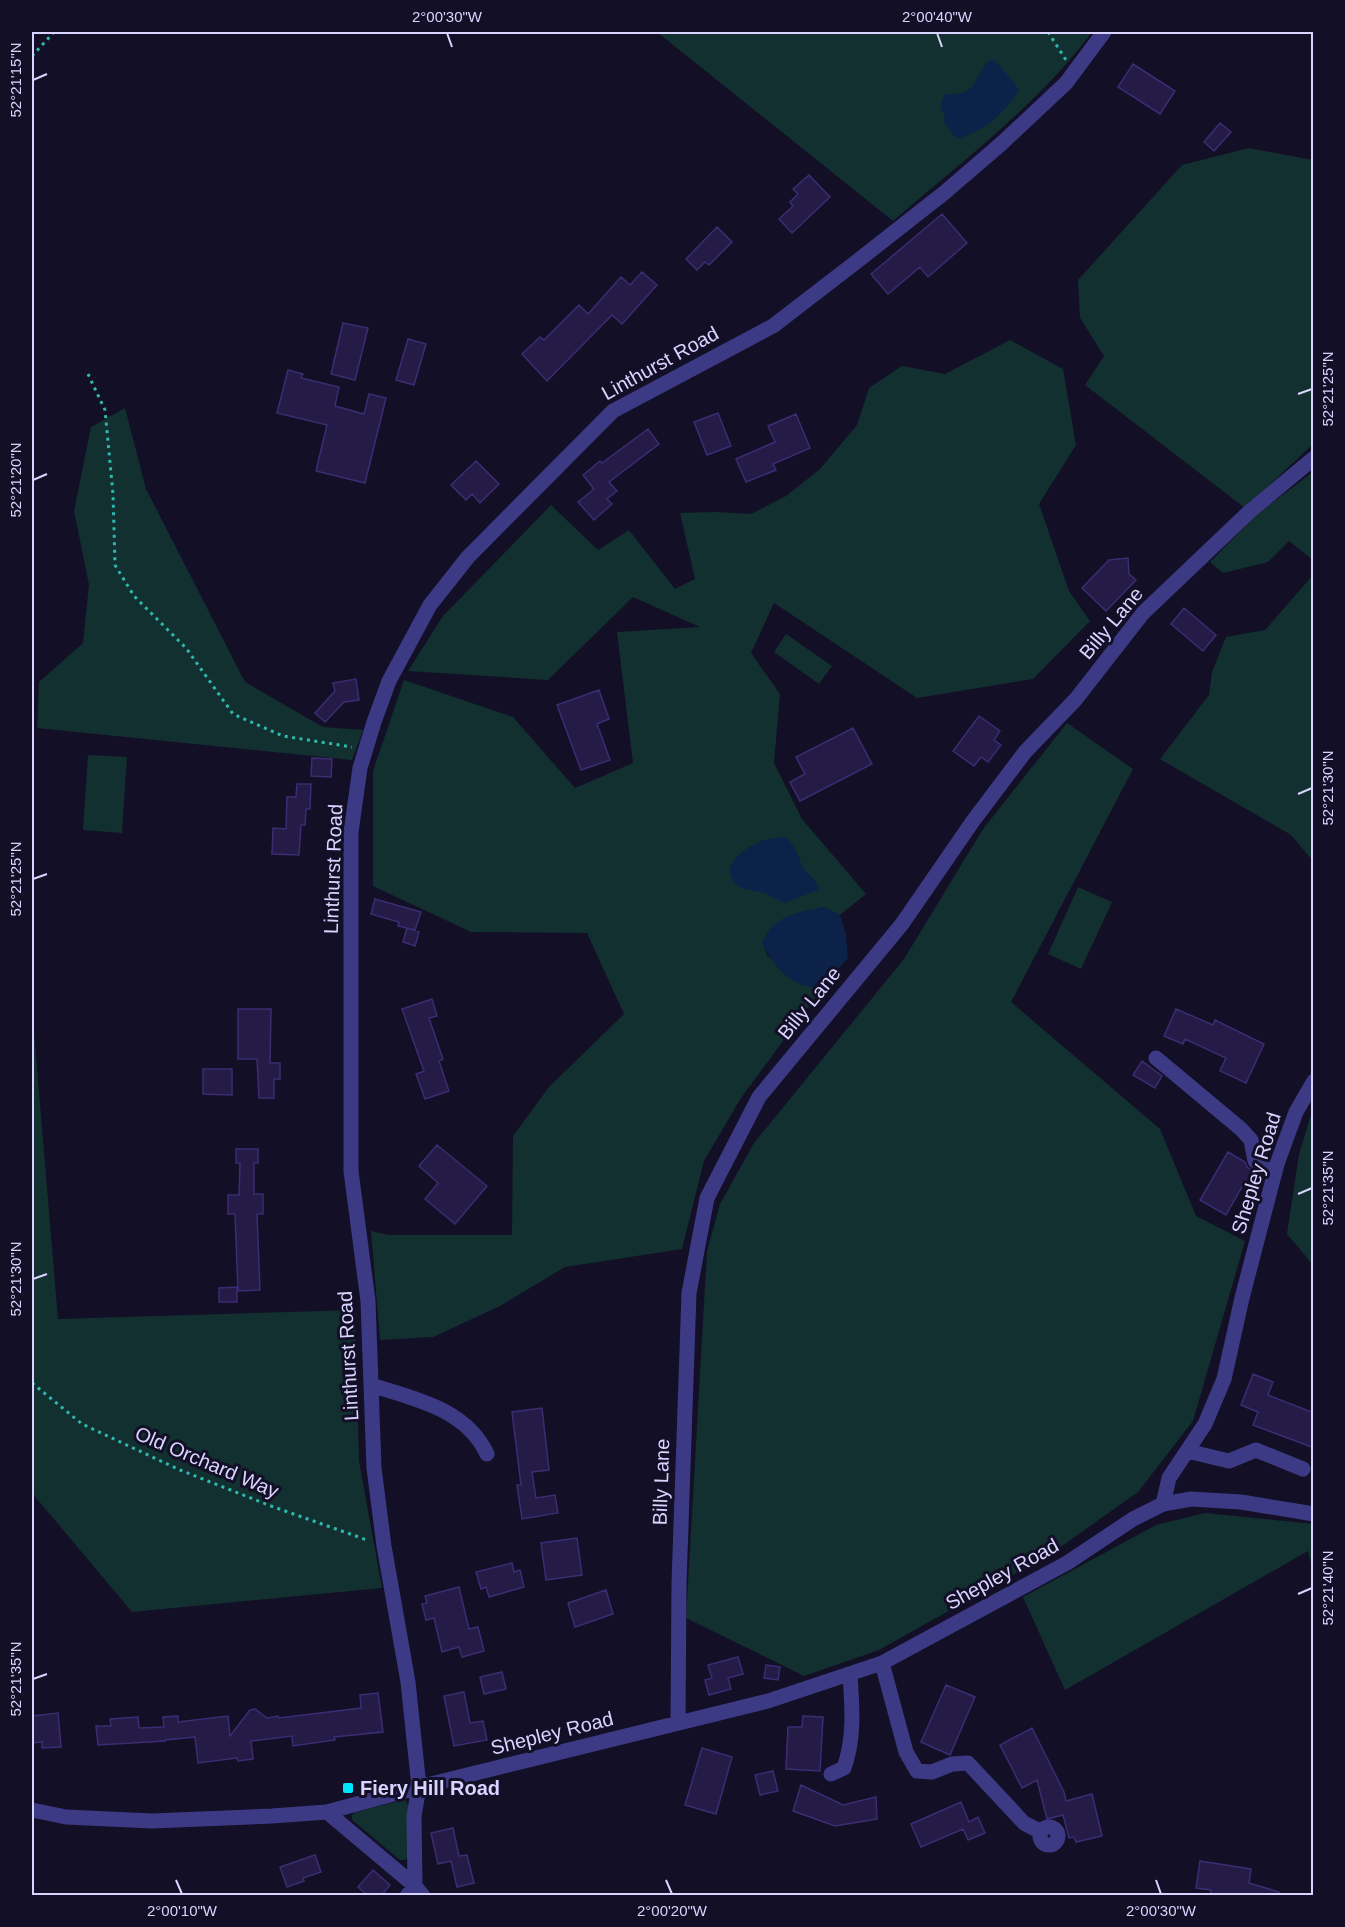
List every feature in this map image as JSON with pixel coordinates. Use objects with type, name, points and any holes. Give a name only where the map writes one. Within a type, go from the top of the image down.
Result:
[{"type":"street","name":"Linthurst Road","points":[[415,1892],[414,1816],[419,1787],[408,1682],[384,1546],[374,1468],[368,1301],[351,1171],[351,832],[360,768],[389,681],[430,605],[468,557],[613,411],[772,326],[944,193],[1001,144],[1066,83],[1104,32]]},
{"type":"street","name":"Billy Lane","points":[[678,1723],[679,1583],[689,1293],[707,1198],[759,1097],[902,924],[973,821],[1025,752],[1076,699],[1143,613],[1249,512],[1314,458]]},
{"type":"street","points":[[1156,1058],[1241,1129],[1251,1140],[1255,1161],[1275,1173]]},
{"type":"street","name":"Shepley Road","points":[[419,1787],[768,1701],[882,1663],[1067,1563],[1133,1519],[1163,1504],[1169,1478],[1205,1424],[1224,1379],[1242,1298],[1275,1173],[1296,1112],[1314,1081]]},
{"type":"street","points":[[371,1385],[435,1405],[452,1415],[473,1432],[488,1454]]},
{"type":"street","points":[[1187,1451],[1229,1461],[1256,1450],[1303,1469]]},
{"type":"street","points":[[1163,1504],[1191,1498],[1241,1502],[1314,1514]]},
{"type":"street","points":[[882,1663],[906,1752],[917,1771],[932,1772],[952,1764],[968,1763],[1024,1823],[1041,1832]]},
{"type":"street","points":[[831,1774],[844,1768],[848,1758],[853,1720],[850,1675]]},
{"type":"street","points":[[32,1810],[66,1817],[152,1821],[272,1816],[327,1812],[419,1787]]},
{"type":"street","points":[[327,1812],[415,1892]]},
{"type":"path","points":[[32,56],[54,32]]},
{"type":"path","points":[[1048,32],[1065,59],[1076,70]]},
{"type":"path","points":[[88,374],[105,410],[113,494],[115,565],[134,596],[186,648],[233,714],[283,736],[365,749]]},
{"type":"path","name":"Old Orchard Way","points":[[32,1383],[82,1424],[180,1470],[271,1506],[384,1546]]},
{"type":"green space","points":[[657,32],[1092,32],[1048,84],[998,132],[893,221]]},
{"type":"green space","points":[[1249,148],[1313,160],[1313,444],[1245,508],[1085,385],[1104,356],[1080,318],[1078,280],[1182,165]]},
{"type":"green space","points":[[1010,340],[1063,369],[1076,445],[1039,504],[1069,591],[1090,621],[1033,679],[917,698],[774,603],[751,653],[780,694],[774,763],[802,819],[866,894],[840,915],[824,907],[770,929],[763,942],[767,955],[802,985],[823,987],[741,1098],[704,1161],[682,1249],[565,1267],[500,1306],[433,1337],[380,1340],[371,1231],[388,1235],[512,1235],[513,1136],[549,1087],[624,1014],[587,933],[471,932],[373,886],[373,771],[404,680],[513,717],[575,788],[633,763],[617,632],[700,627],[633,597],[548,680],[408,671],[443,616],[551,505],[598,550],[629,530],[675,589],[695,579],[680,513],[751,514],[786,496],[820,469],[857,425],[869,388],[902,366],[945,374]]},
{"type":"green space","points":[[125,408],[146,489],[245,682],[323,727],[363,730],[352,760],[37,728],[39,682],[83,643],[89,585],[74,511],[91,427]]},
{"type":"green space","points":[[1313,472],[1313,560],[1289,541],[1268,562],[1223,573],[1210,562],[1255,516]]},
{"type":"green space","points":[[1313,575],[1313,861],[1291,835],[1160,759],[1209,695],[1212,672],[1226,637],[1265,630]]},
{"type":"green space","points":[[786,634],[832,666],[819,684],[774,652]]},
{"type":"green space","points":[[1067,723],[1133,769],[1011,1002],[1160,1129],[1196,1216],[1245,1241],[1193,1421],[1138,1492],[1052,1553],[879,1650],[804,1676],[686,1618],[707,1251],[720,1204],[754,1143],[904,959],[983,829]]},
{"type":"green space","points":[[88,755],[127,757],[122,833],[83,830]]},
{"type":"green space","points":[[1078,887],[1112,902],[1081,969],[1048,954]]},
{"type":"green space","points":[[32,1008],[58,1319],[355,1310],[359,1461],[382,1588],[132,1612],[32,1493]]},
{"type":"green space","points":[[1313,1108],[1313,1265],[1287,1234],[1299,1154]]},
{"type":"green space","points":[[1205,1513],[1313,1524],[1313,1572],[1308,1551],[1065,1690],[1023,1597],[1156,1525]]},
{"type":"green space","points":[[403,1800],[408,1805],[408,1857],[400,1860],[352,1820],[352,1815]]},
{"type":"water","points":[[994,60],[1019,91],[1007,107],[986,126],[959,138],[953,135],[944,122],[945,117],[940,107],[944,94],[963,93],[968,90],[988,61]]},
{"type":"water","points":[[787,837],[796,850],[803,868],[818,884],[818,890],[785,903],[764,893],[744,889],[734,882],[730,869],[738,856],[764,840]]},
{"type":"water","points":[[824,907],[840,915],[846,935],[848,958],[823,987],[805,986],[784,973],[773,961],[762,942],[770,929],[781,920]]},
{"type":"building","points":[[1133,64],[1175,91],[1160,114],[1118,87]]},
{"type":"building","points":[[1220,123],[1231,132],[1214,151],[1204,142]]},
{"type":"building","points":[[809,175],[830,197],[792,233],[779,219],[793,206],[790,202],[798,194],[793,189]]},
{"type":"building","points":[[942,214],[967,243],[928,277],[920,267],[888,294],[871,274]]},
{"type":"building","points":[[717,227],[732,242],[709,265],[705,262],[697,270],[686,259]]},
{"type":"building","points":[[642,272],[657,285],[622,324],[612,315],[547,381],[522,354],[540,337],[544,340],[579,305],[588,314],[621,277],[630,285]]},
{"type":"building","points":[[343,323],[368,328],[355,380],[331,374]]},
{"type":"building","points":[[408,339],[426,344],[414,385],[396,380]]},
{"type":"building","points":[[288,370],[303,374],[301,378],[339,387],[335,406],[364,414],[369,394],[386,398],[365,483],[316,471],[327,425],[277,413]]},
{"type":"building","points":[[718,413],[731,446],[707,455],[694,422]]},
{"type":"building","points":[[796,414],[810,448],[773,464],[776,470],[746,482],[736,459],[775,442],[768,426]]},
{"type":"building","points":[[648,429],[659,444],[609,482],[617,491],[607,499],[612,504],[594,520],[578,502],[594,489],[583,475]]},
{"type":"building","points":[[476,461],[499,484],[480,503],[472,494],[466,500],[451,485]]},
{"type":"building","points":[[1128,558],[1129,574],[1136,580],[1106,611],[1082,588],[1109,560]]},
{"type":"building","points":[[1184,608],[1216,635],[1203,651],[1171,624]]},
{"type":"building","points":[[356,679],[359,700],[344,702],[325,722],[315,713],[335,691],[333,683]]},
{"type":"building","points":[[599,690],[609,719],[597,724],[610,760],[581,770],[557,705]]},
{"type":"building","points":[[979,716],[1000,731],[994,740],[1001,745],[988,762],[981,757],[974,766],[953,751]]},
{"type":"building","points":[[853,728],[872,764],[800,801],[790,782],[805,774],[796,757]]},
{"type":"building","points":[[312,758],[332,759],[331,777],[311,776]]},
{"type":"building","points":[[297,784],[311,784],[310,809],[306,809],[305,825],[301,825],[299,855],[272,854],[273,828],[286,829],[287,797],[296,797]]},
{"type":"building","points":[[375,899],[421,912],[415,930],[398,926],[399,922],[371,914]]},
{"type":"building","points":[[407,928],[419,932],[415,946],[403,942]]},
{"type":"building","points":[[432,999],[437,1016],[429,1018],[443,1059],[439,1061],[449,1091],[425,1099],[416,1074],[424,1071],[402,1009]]},
{"type":"building","points":[[238,1009],[271,1009],[270,1063],[280,1063],[280,1079],[274,1079],[274,1098],[259,1098],[257,1059],[238,1059]]},
{"type":"building","points":[[1176,1009],[1213,1025],[1215,1020],[1264,1044],[1246,1083],[1220,1071],[1226,1058],[1185,1039],[1183,1044],[1164,1036]]},
{"type":"building","points":[[1142,1061],[1162,1076],[1155,1088],[1133,1075]]},
{"type":"building","points":[[203,1069],[232,1069],[232,1095],[203,1094]]},
{"type":"building","points":[[437,1145],[487,1186],[455,1224],[425,1199],[438,1183],[419,1166]]},
{"type":"building","points":[[236,1149],[258,1149],[258,1163],[254,1163],[254,1194],[263,1194],[263,1214],[257,1214],[260,1290],[238,1291],[235,1214],[228,1214],[228,1195],[239,1195],[240,1163],[236,1163]]},
{"type":"building","points":[[1228,1152],[1245,1162],[1247,1167],[1256,1173],[1247,1187],[1243,1185],[1226,1215],[1200,1200]]},
{"type":"building","points":[[237,1287],[237,1302],[219,1302],[219,1288]]},
{"type":"building","points":[[1253,1374],[1273,1382],[1268,1395],[1314,1413],[1314,1448],[1253,1425],[1258,1412],[1241,1405]]},
{"type":"building","points":[[542,1408],[549,1470],[532,1472],[536,1498],[555,1495],[558,1513],[522,1519],[517,1485],[521,1485],[512,1412]]},
{"type":"building","points":[[577,1538],[582,1575],[546,1580],[541,1543]]},
{"type":"building","points":[[512,1563],[514,1572],[520,1570],[524,1587],[489,1597],[486,1587],[481,1589],[476,1572]]},
{"type":"building","points":[[459,1587],[469,1629],[478,1627],[484,1651],[462,1657],[459,1647],[442,1652],[434,1618],[426,1620],[422,1604],[427,1603],[425,1596]]},
{"type":"building","points":[[606,1590],[613,1614],[575,1627],[568,1603]]},
{"type":"building","points":[[738,1657],[743,1674],[728,1678],[731,1689],[709,1695],[705,1680],[712,1678],[708,1665]]},
{"type":"building","points":[[766,1665],[780,1667],[778,1680],[764,1678]]},
{"type":"building","points":[[502,1672],[506,1689],[484,1694],[480,1677]]},
{"type":"building","points":[[946,1685],[975,1697],[950,1755],[921,1742]]},
{"type":"building","points":[[464,1692],[470,1723],[483,1721],[487,1740],[454,1746],[444,1696]]},
{"type":"building","points":[[378,1693],[383,1732],[334,1737],[335,1740],[293,1746],[292,1736],[251,1741],[253,1759],[238,1761],[237,1758],[198,1763],[195,1737],[98,1745],[96,1726],[111,1726],[110,1719],[138,1717],[139,1728],[164,1727],[163,1717],[178,1716],[178,1722],[228,1716],[230,1736],[250,1710],[255,1709],[267,1718],[278,1716],[279,1718],[361,1708],[360,1695]]},
{"type":"building","points":[[58,1713],[61,1747],[42,1748],[42,1742],[32,1743],[32,1716]]},
{"type":"building","points":[[803,1716],[823,1717],[820,1771],[786,1769],[788,1727],[802,1727]]},
{"type":"building","points":[[1032,1728],[1064,1792],[1066,1801],[1092,1794],[1102,1836],[1076,1842],[1074,1837],[1069,1838],[1063,1815],[1047,1819],[1037,1780],[1022,1788],[1000,1745]]},
{"type":"building","points":[[702,1748],[732,1757],[716,1814],[685,1805]]},
{"type":"building","points":[[773,1771],[778,1791],[760,1795],[755,1775]]},
{"type":"building","points":[[801,1785],[843,1805],[876,1797],[877,1819],[835,1826],[793,1811]]},
{"type":"building","points":[[961,1802],[969,1822],[978,1817],[985,1833],[968,1840],[963,1829],[921,1847],[911,1824]]},
{"type":"building","points":[[453,1828],[459,1856],[467,1855],[474,1883],[457,1887],[451,1861],[438,1864],[431,1833]]},
{"type":"building","points":[[315,1855],[321,1872],[287,1887],[280,1867]]},
{"type":"building","points":[[1200,1861],[1251,1869],[1249,1883],[1279,1892],[1279,1896],[1210,1896],[1211,1890],[1196,1888]]},
{"type":"building","points":[[373,1870],[390,1885],[381,1896],[368,1896],[358,1887]]},
{"type":"place","name":"Fiery Hill Road","points":[[348,1788]]}]
